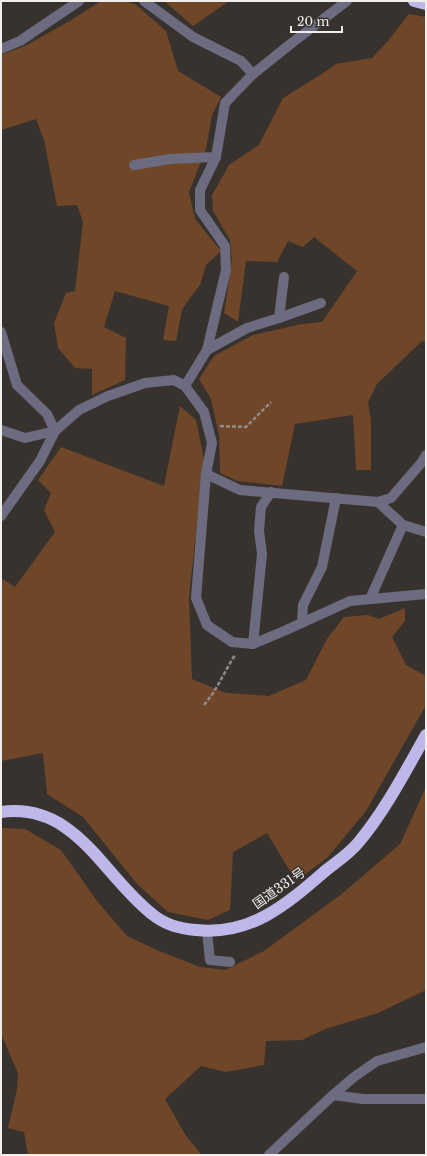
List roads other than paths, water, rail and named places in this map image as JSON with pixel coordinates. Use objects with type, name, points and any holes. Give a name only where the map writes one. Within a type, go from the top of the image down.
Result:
[{"type":"highway","points":[[414,1],[426,4]]},
{"type":"highway","name":"国道331号","points":[[1,812],[16,811],[39,814],[61,824],[83,842],[152,915],[167,923],[183,929],[207,932],[234,929],[266,917],[294,898],[358,844],[377,817],[426,736]]},
{"type":"street","points":[[1,49],[20,41],[79,1]]},
{"type":"street","points":[[144,1],[193,37],[241,61],[253,74]]},
{"type":"street","points":[[185,386],[207,350],[226,270],[225,246],[200,210],[200,190],[216,157],[225,103],[253,74],[347,1]]},
{"type":"street","points":[[134,165],[170,159],[216,157]]},
{"type":"street","points":[[279,318],[284,277]]},
{"type":"street","points":[[207,350],[247,328],[321,303]]},
{"type":"street","points":[[1,332],[17,385],[47,414],[55,431]]},
{"type":"street","points":[[1,516],[40,461],[55,431],[79,410],[108,396],[145,383],[174,380],[185,386],[204,412],[212,442],[206,474],[196,598],[207,625],[232,642],[248,643],[302,623],[350,601],[426,594]]},
{"type":"street","points":[[1,430],[25,438],[55,431]]},
{"type":"street","points":[[206,474],[240,490],[378,502],[391,498],[422,462],[426,455]]},
{"type":"street","points":[[248,643],[262,554],[259,531],[261,507],[271,492]]},
{"type":"street","points":[[302,623],[304,605],[322,567],[336,498]]},
{"type":"street","points":[[378,502],[404,526],[426,532]]},
{"type":"street","points":[[370,599],[404,526]]},
{"type":"street","points":[[207,932],[210,960],[230,962]]},
{"type":"street","points":[[269,1155],[333,1095],[354,1077],[377,1061],[426,1047]]},
{"type":"street","points":[[333,1095],[363,1099],[426,1099]]}]
